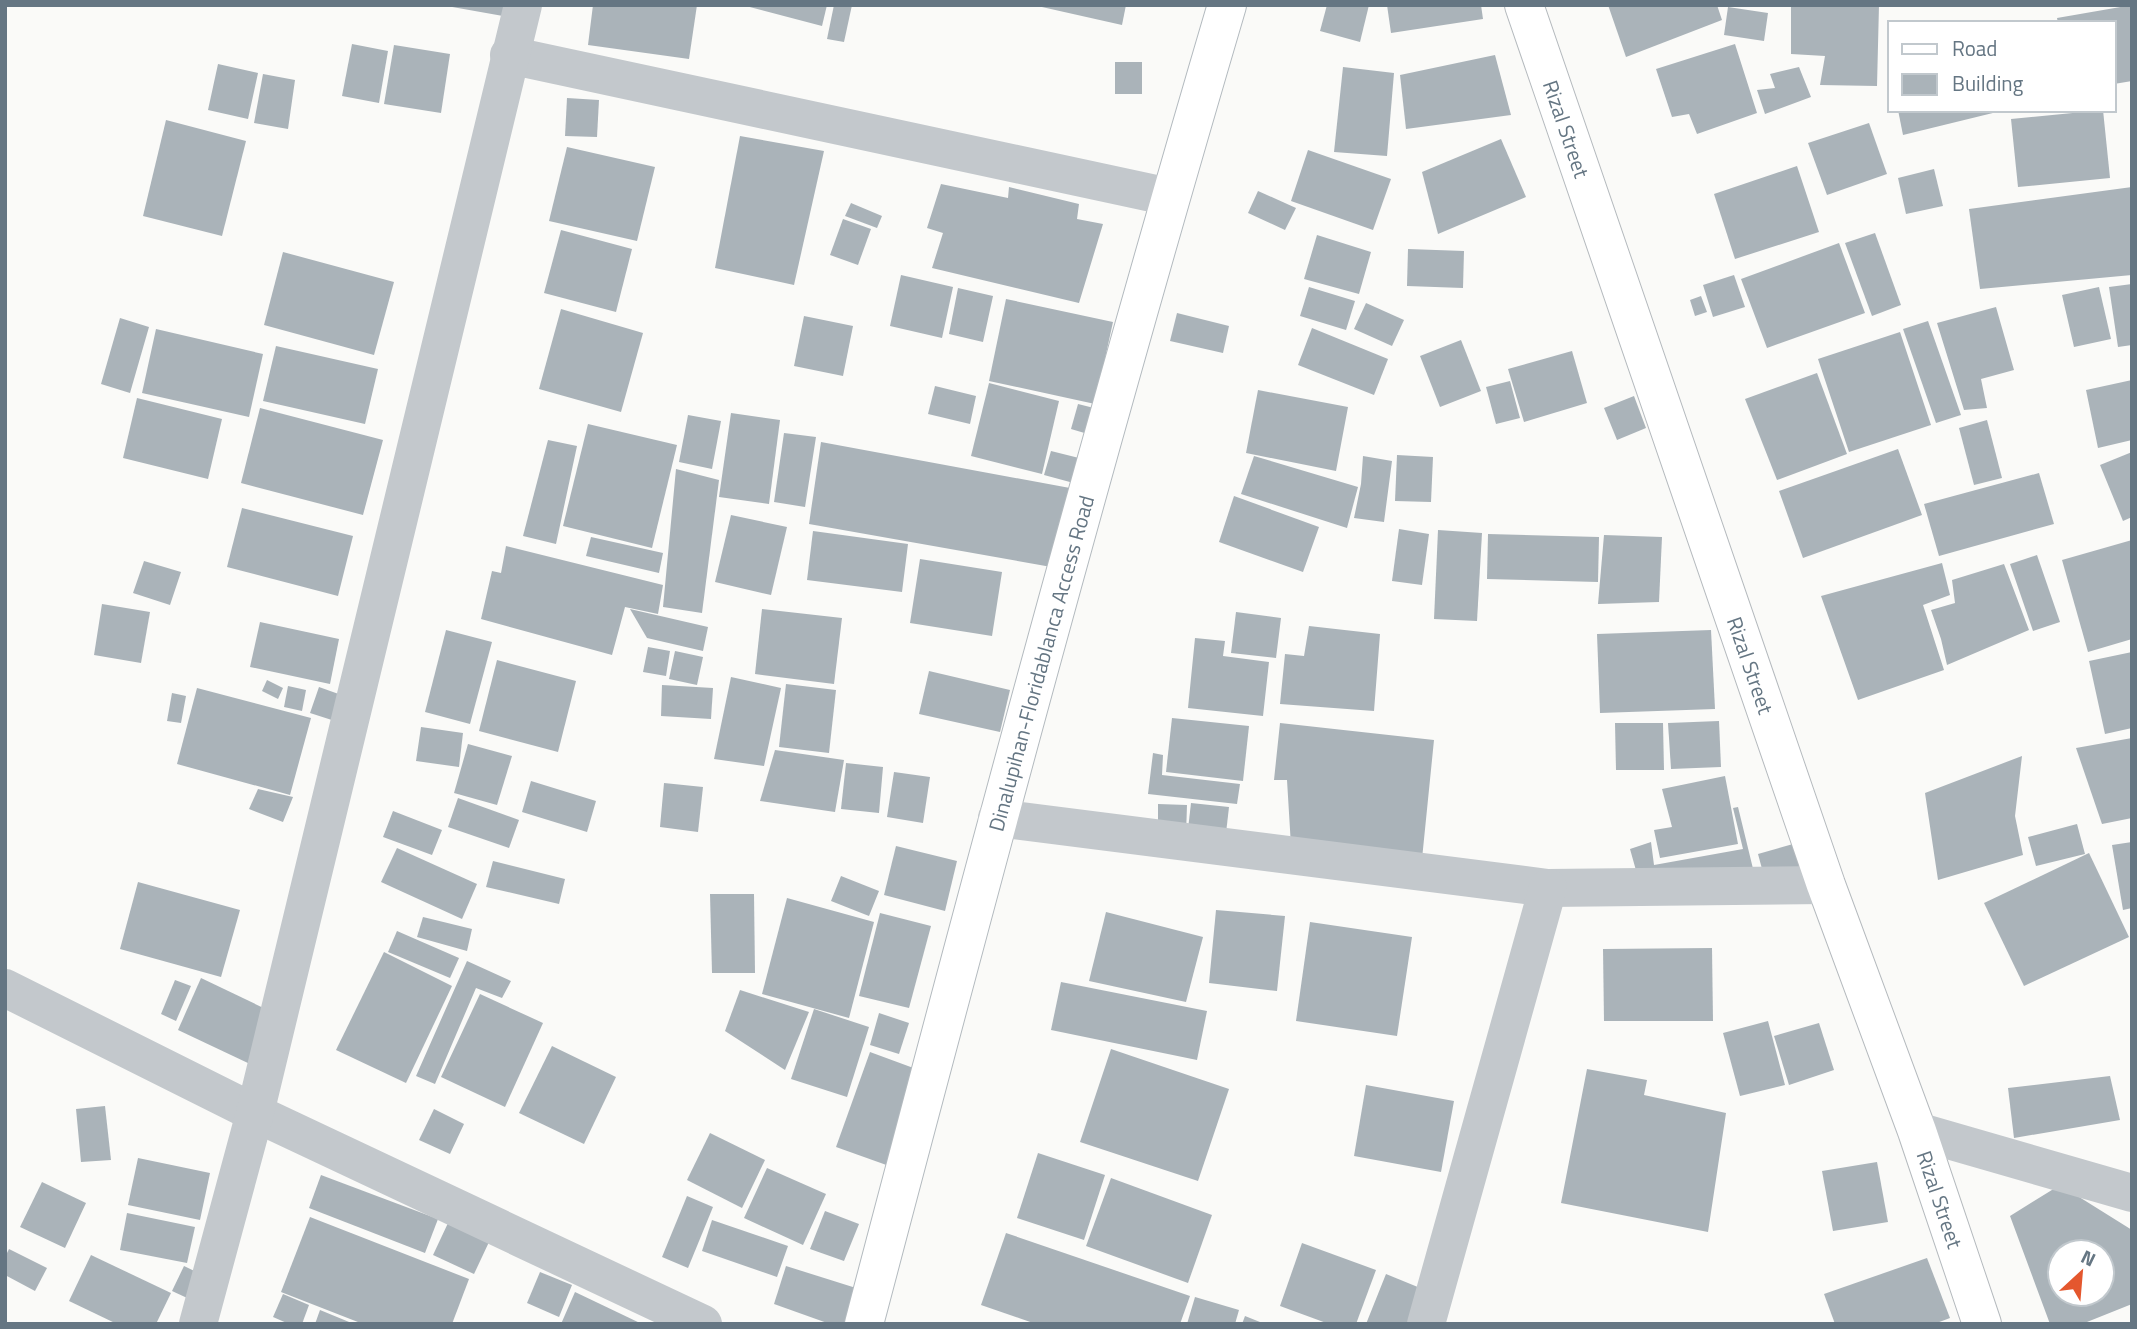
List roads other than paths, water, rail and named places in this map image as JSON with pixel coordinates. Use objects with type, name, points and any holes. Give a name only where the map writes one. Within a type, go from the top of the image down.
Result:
[{"type":"main road","name":"Dinalupihan-Floridablanca Access Road","points":[[864,1324],[997,818],[1170,197],[1227,5]]},
{"type":"main road","name":"Rizal Street","points":[[1524,5],[1826,885],[1917,1131],[1978,1320]]},
{"type":"street","points":[[198,1324],[255,1113],[523,5]]},
{"type":"street","points":[[509,55],[1170,197]]},
{"type":"street","points":[[997,818],[1548,888],[1826,885]]},
{"type":"street","points":[[1426,1324],[1548,888]]},
{"type":"street","points":[[5,988],[255,1113],[703,1324]]},
{"type":"street","points":[[1917,1131],[2132,1194]]}]
